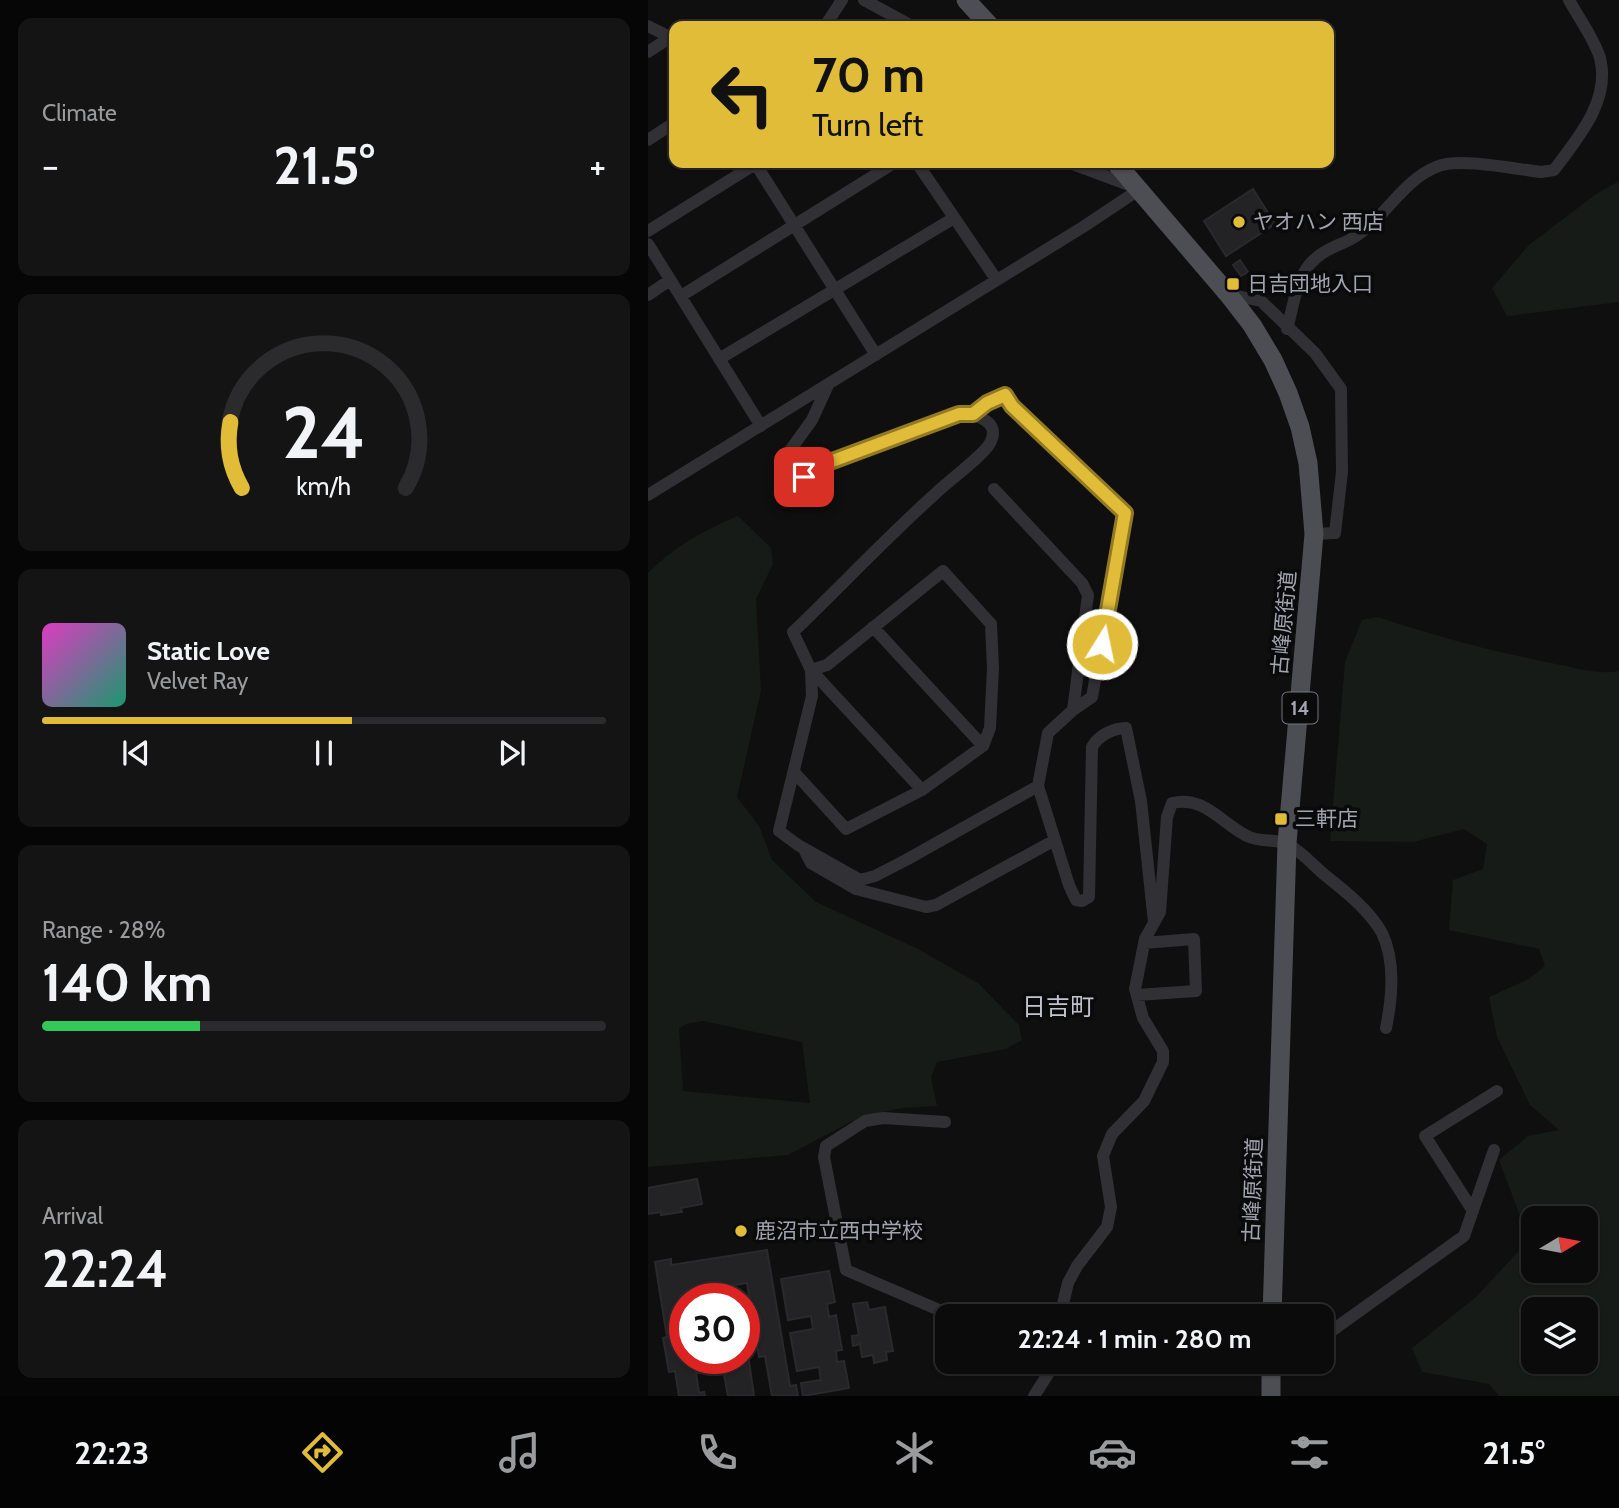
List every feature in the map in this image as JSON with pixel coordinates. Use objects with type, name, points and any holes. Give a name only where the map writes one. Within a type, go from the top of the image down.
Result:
[{"type":"main road","points":[[966,0],[985,21]]},
{"type":"main road","name":"古峰原街道","points":[[1121,168],[1252,326],[1273,360],[1300,427],[1308,463],[1314,534],[1287,843],[1272,1304]]},
{"type":"main road","points":[[1271,1374],[1271,1396]]},
{"type":"street","points":[[828,21],[842,0]]},
{"type":"street","points":[[864,0],[903,21]]},
{"type":"street","points":[[1287,329],[1304,274],[1311,263],[1326,249],[1351,239],[1368,228],[1410,183],[1436,167],[1461,162],[1541,172],[1554,170],[1575,142],[1603,88],[1600,57],[1569,0]]},
{"type":"street","points":[[648,26],[669,36]]},
{"type":"street","points":[[648,52],[669,40]]},
{"type":"street","points":[[648,140],[669,127]]},
{"type":"street","points":[[648,231],[748,168]]},
{"type":"street","points":[[759,168],[876,355]]},
{"type":"street","points":[[681,296],[886,168]]},
{"type":"street","points":[[920,168],[996,279]]},
{"type":"street","points":[[1083,168],[1140,189]]},
{"type":"street","points":[[650,489],[828,385],[1140,189]]},
{"type":"street","points":[[719,359],[954,218]]},
{"type":"street","points":[[648,244],[761,426]]},
{"type":"street","points":[[648,295],[670,280]]},
{"type":"street","points":[[1228,294],[1261,301],[1315,354],[1341,389],[1342,472],[1335,533],[1314,534]]},
{"type":"street","points":[[828,385],[812,420],[783,460],[781,469],[787,480],[797,480],[827,463],[959,414],[973,414],[985,418],[992,429],[992,442],[793,632],[811,670],[922,790]]},
{"type":"street","points":[[973,414],[987,403],[1005,395],[1012,406],[1125,513],[1092,697],[1048,733],[1038,786],[1069,885],[1076,900],[1082,901],[1089,897],[1092,747],[1097,738],[1120,728],[1126,729],[1141,801],[1154,922]]},
{"type":"street","points":[[994,489],[1082,583],[1088,595],[1073,710]]},
{"type":"street","points":[[794,772],[846,829],[922,790],[983,746],[990,728],[993,636],[991,624],[943,571],[827,665],[811,670]]},
{"type":"street","points":[[873,627],[983,746]]},
{"type":"street","points":[[811,670],[812,696],[779,831],[860,880],[876,876],[1038,786]]},
{"type":"street","points":[[1063,1304],[1068,1283],[1077,1266],[1107,1227],[1111,1207],[1103,1156],[1112,1134],[1144,1101],[1163,1062],[1163,1051],[1143,1018],[1135,989],[1144,943],[1160,912],[1167,817],[1172,803],[1182,801],[1203,805],[1258,841],[1287,843],[1367,915],[1382,934],[1389,958],[1392,996],[1386,1028]]},
{"type":"street","points":[[804,848],[811,863],[856,889],[926,906],[936,905],[1055,840]]},
{"type":"street","points":[[1137,995],[1196,991],[1194,939],[1144,943]]},
{"type":"street","points":[[1473,1210],[1425,1136],[1497,1091]]},
{"type":"street","points":[[935,1308],[846,1270],[824,1157],[826,1146],[865,1121],[883,1118],[945,1122]]},
{"type":"street","points":[[1334,1329],[1464,1236],[1494,1150]]},
{"type":"street","points":[[1034,1396],[1048,1374]]},
{"type":"shaded area","points":[[1619,181],[1619,302],[1507,316],[1492,288],[1529,245],[1596,194]]},
{"type":"shaded area","points":[[738,516],[771,548],[773,564],[756,599],[761,691],[737,797],[759,826],[772,860],[816,902],[918,949],[978,983],[1019,1025],[1022,1040],[1006,1049],[937,1062],[931,1077],[937,1106],[902,1108],[860,1117],[788,1155],[648,1167],[648,573],[678,547]],"holes":[[[703,1021],[802,1042],[810,1103],[683,1091],[679,1029],[686,1024]]]},
{"type":"shaded area","points":[[1378,617],[1511,654],[1588,670],[1619,671],[1619,1396],[1499,1396],[1489,1384],[1422,1372],[1412,1348],[1476,1297],[1521,1249],[1521,1283],[1598,1283],[1598,1206],[1521,1206],[1521,1219],[1499,1160],[1528,1136],[1559,1130],[1530,1105],[1497,1037],[1489,997],[1529,979],[1545,966],[1539,949],[1449,930],[1453,880],[1483,869],[1487,844],[1464,829],[1413,842],[1330,841],[1345,662],[1362,620]]},
{"type":"building","name":"ヤオハン 西店","points":[[1253,189],[1275,224],[1226,256],[1204,221]]},
{"type":"building","points":[[1240,260],[1248,272],[1241,276],[1233,265]]},
{"type":"building","points":[[697,1179],[702,1204],[681,1208],[682,1212],[648,1214],[648,1188]]},
{"type":"building","points":[[767,1250],[790,1386],[796,1385],[798,1396],[772,1396],[765,1356],[760,1357],[760,1283],[669,1283],[669,1372],[663,1338],[667,1337],[655,1262],[671,1259],[671,1265]]},
{"type":"building","points":[[829,1271],[835,1302],[827,1304],[829,1317],[836,1315],[842,1350],[836,1351],[837,1362],[844,1361],[849,1388],[803,1396],[801,1383],[821,1380],[819,1367],[797,1371],[790,1333],[813,1329],[811,1316],[788,1320],[781,1279]]},
{"type":"building","points":[[867,1302],[869,1310],[885,1307],[893,1351],[886,1352],[887,1360],[874,1363],[873,1355],[862,1357],[860,1344],[853,1346],[852,1336],[859,1335],[853,1304]]},
{"type":"building","points":[[675,1374],[696,1374],[699,1393],[704,1392],[705,1396],[679,1396]]},
{"type":"building","points":[[724,1374],[751,1374],[754,1396],[728,1396]]},
{"type":"place","name":"ヤオハン 西店","points":[[1239,222]]},
{"type":"place","name":"日吉団地入口","points":[[1233,284]]},
{"type":"place","name":"三軒店","points":[[1281,819]]},
{"type":"place","name":"鹿沼市立西中学校","points":[[741,1231]]},
{"type":"district","name":"日吉町","points":[[1058,1007]]},
{"type":"route","points":[[804,477],[827,463],[959,414],[973,414],[987,403],[1005,395],[1012,406],[1125,513],[1102,644]]}]
